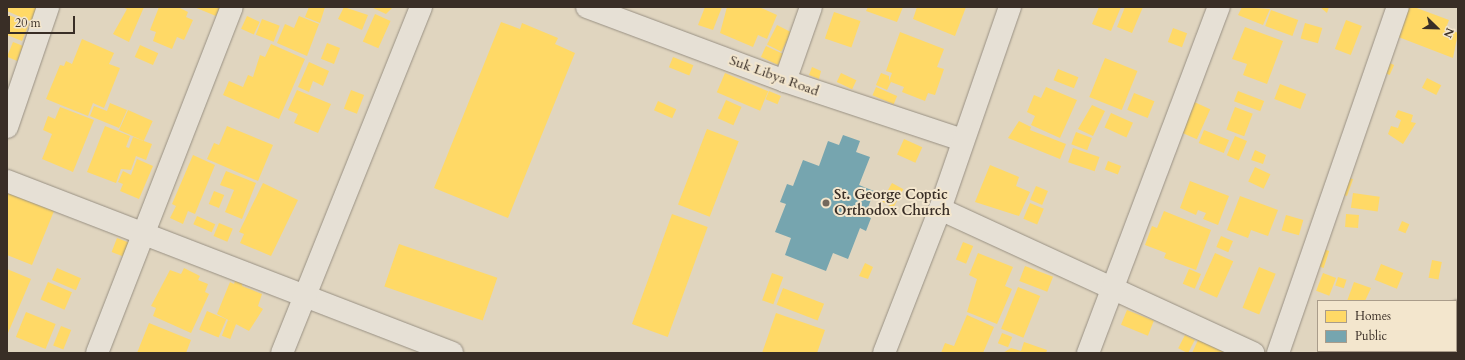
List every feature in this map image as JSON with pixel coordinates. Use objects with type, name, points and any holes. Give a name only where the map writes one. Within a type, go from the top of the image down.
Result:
[{"type":"street","points":[[7,127],[48,7]]},
{"type":"street","points":[[97,353],[232,7]]},
{"type":"street","points":[[282,353],[421,7]]},
{"type":"street","name":"Suk Libya Road","points":[[587,7],[629,14],[785,81],[962,140]]},
{"type":"street","points":[[785,81],[811,7]]},
{"type":"street","points":[[884,353],[940,209],[962,140],[1010,7]]},
{"type":"street","points":[[1088,353],[1114,289],[1219,7]]},
{"type":"street","points":[[1278,353],[1398,7]]},
{"type":"street","points":[[7,181],[452,353]]},
{"type":"street","points":[[940,209],[1252,353]]},
{"type":"building: Homes","points":[[7,7],[39,7],[32,22],[7,11]]},
{"type":"building: Homes","points":[[122,7],[144,7],[129,42],[113,34],[127,9]]},
{"type":"building: Homes","points":[[159,7],[178,7],[188,12],[186,17],[193,20],[184,40],[177,37],[172,49],[153,41],[156,32],[150,30]]},
{"type":"building: Homes","points":[[194,7],[220,7],[216,16]]},
{"type":"building: Homes","points":[[309,7],[325,7],[320,23],[305,17]]},
{"type":"building: Homes","points":[[344,7],[368,15],[362,30],[338,19]]},
{"type":"building: Homes","points":[[371,7],[393,7],[386,14]]},
{"type":"building: Homes","points":[[705,7],[722,7],[713,30],[698,25]]},
{"type":"building: Homes","points":[[727,7],[759,7],[777,15],[767,39],[758,35],[753,47],[720,33]]},
{"type":"building: Homes","points":[[868,7],[903,7],[897,22],[866,11]]},
{"type":"building: Homes","points":[[917,7],[966,7],[955,36],[913,19]]},
{"type":"building: Homes","points":[[1099,7],[1121,7],[1111,31],[1092,24]]},
{"type":"building: Homes","points":[[1125,7],[1143,7],[1132,33],[1117,27]]},
{"type":"building: Homes","points":[[1242,7],[1270,9],[1263,25],[1238,15]]},
{"type":"building: Homes","points":[[1320,7],[1329,7],[1327,13]]},
{"type":"building: Homes","points":[[1398,7],[1414,7],[1449,20],[1446,28],[1458,33],[1453,58],[1388,33]]},
{"type":"building: Homes","points":[[1271,10],[1298,20],[1292,36],[1265,26]]},
{"type":"building: Homes","points":[[834,12],[860,21],[851,48],[825,38]]},
{"type":"building: Homes","points":[[375,14],[391,21],[378,48],[363,41]]},
{"type":"building: Homes","points":[[9,15],[29,24],[22,41],[7,35]]},
{"type":"building: Homes","points":[[247,16],[260,22],[254,35],[241,29]]},
{"type":"building: Homes","points":[[299,16],[319,24],[307,56],[277,43],[285,24],[294,28]]},
{"type":"building: Homes","points":[[262,19],[280,26],[274,42],[256,35]]},
{"type":"building: Homes","points":[[1346,20],[1362,26],[1351,55],[1335,49]]},
{"type":"building: Homes","points":[[501,22],[520,29],[522,23],[558,38],[555,44],[575,53],[508,218],[434,188]]},
{"type":"building: Homes","points":[[1305,23],[1322,28],[1318,43],[1301,38]]},
{"type":"building: Homes","points":[[777,25],[791,32],[781,52],[767,45]]},
{"type":"building: Homes","points":[[1245,27],[1283,41],[1267,84],[1243,75],[1247,64],[1232,59]]},
{"type":"building: Homes","points":[[1173,28],[1187,33],[1182,47],[1168,42]]},
{"type":"building: Homes","points":[[900,32],[944,49],[937,67],[944,69],[935,95],[928,93],[925,101],[902,92],[904,87],[891,82],[887,90],[876,85],[881,73],[889,76],[889,81],[892,73],[886,71]]},
{"type":"building: Homes","points":[[82,39],[114,53],[109,64],[120,68],[104,108],[93,103],[88,116],[46,99],[60,65],[64,66],[66,61],[72,64]]},
{"type":"building: Homes","points":[[13,42],[23,46],[17,61],[7,57]]},
{"type":"building: Homes","points":[[327,43],[340,48],[334,64],[321,59]]},
{"type":"building: Homes","points":[[271,44],[305,59],[279,119],[223,95],[229,81],[243,87],[248,75],[253,77],[260,55],[265,57]]},
{"type":"building: Homes","points":[[140,45],[158,53],[153,65],[135,57]]},
{"type":"building: Homes","points":[[766,46],[783,54],[778,65],[761,57]]},
{"type":"building: Homes","points":[[673,57],[693,65],[689,75],[669,67]]},
{"type":"building: Homes","points":[[1105,58],[1137,71],[1122,110],[1089,97]]},
{"type":"building: Homes","points":[[1385,61],[1394,65],[1390,75],[1381,71]]},
{"type":"building: Homes","points":[[309,62],[329,71],[323,86],[313,81],[309,92],[298,87]]},
{"type":"building: Homes","points":[[812,67],[821,71],[819,79],[809,75]]},
{"type":"building: Homes","points":[[1058,69],[1078,77],[1074,88],[1054,80]]},
{"type":"building: Homes","points":[[725,73],[768,91],[760,111],[717,92]]},
{"type":"building: Homes","points":[[841,73],[856,80],[852,89],[837,82]]},
{"type":"building: Homes","points":[[1427,78],[1441,85],[1436,95],[1422,88]]},
{"type":"building: Homes","points":[[1280,84],[1306,94],[1300,109],[1274,99]]},
{"type":"building: Homes","points":[[876,87],[897,96],[894,104],[872,95]]},
{"type":"building: Homes","points":[[1046,87],[1077,100],[1060,138],[1031,125],[1035,116],[1027,112],[1034,95],[1041,98]]},
{"type":"building: Homes","points":[[297,90],[331,104],[318,133],[294,123],[298,114],[288,110]]},
{"type":"building: Homes","points":[[351,90],[364,95],[357,114],[344,109]]},
{"type":"building: Homes","points":[[769,91],[781,96],[777,104],[765,99]]},
{"type":"building: Homes","points":[[1238,91],[1264,101],[1260,111],[1234,101]]},
{"type":"building: Homes","points":[[1134,93],[1154,101],[1148,118],[1127,110]]},
{"type":"building: Homes","points":[[726,100],[742,107],[733,125],[718,118]]},
{"type":"building: Homes","points":[[658,101],[676,109],[672,118],[654,110]]},
{"type":"building: Homes","points":[[1192,101],[1210,109],[1197,139],[1179,131]]},
{"type":"building: Homes","points":[[110,103],[127,110],[119,128],[90,116],[94,106],[107,111]]},
{"type":"building: Homes","points":[[1092,105],[1105,111],[1093,136],[1078,129]]},
{"type":"building: Homes","points":[[60,107],[94,120],[73,172],[42,159],[52,134],[43,130],[48,116],[55,119]]},
{"type":"building: Homes","points":[[1235,107],[1253,114],[1244,136],[1226,129]]},
{"type":"building: Homes","points":[[128,110],[153,121],[144,141],[119,130]]},
{"type":"building: Homes","points":[[1398,110],[1413,115],[1411,122],[1416,123],[1403,144],[1388,134],[1391,126],[1398,128],[1401,120],[1395,117]]},
{"type":"building: Homes","points":[[1111,113],[1133,123],[1126,137],[1104,128]]},
{"type":"building: Homes","points":[[1019,121],[1031,127],[1030,130],[1066,144],[1060,159],[1008,138]]},
{"type":"building: Homes","points":[[105,126],[130,136],[126,147],[129,148],[133,137],[152,144],[146,160],[136,156],[131,170],[121,169],[116,183],[87,172]]},
{"type":"building: Homes","points":[[227,126],[273,145],[258,181],[207,159],[214,143],[219,145]]},
{"type":"building: Homes","points":[[707,129],[739,141],[710,217],[678,205]]},
{"type":"building: Homes","points":[[1204,130],[1229,140],[1224,153],[1199,143]]},
{"type":"building: Homes","points":[[1076,132],[1092,138],[1087,150],[1071,144]]},
{"type":"building: Homes","points":[[1235,136],[1247,141],[1239,160],[1227,155]]},
{"type":"building: Homes","points":[[904,139],[922,147],[915,163],[897,155]]},
{"type":"building: Homes","points":[[1073,148],[1099,157],[1095,171],[1068,162]]},
{"type":"building: Homes","points":[[1255,150],[1266,155],[1263,164],[1251,160]]},
{"type":"building: Homes","points":[[193,155],[215,165],[195,214],[188,211],[183,224],[170,218],[176,206],[172,204]]},
{"type":"building: Homes","points":[[137,159],[153,166],[139,199],[120,191],[123,184],[118,182],[123,171],[131,175]]},
{"type":"building: Homes","points":[[1108,161],[1121,166],[1118,174],[1105,169]]},
{"type":"building: Homes","points":[[990,165],[1019,177],[1016,186],[1030,192],[1019,216],[975,202]]},
{"type":"building: Homes","points":[[1255,167],[1270,174],[1264,189],[1248,182]]},
{"type":"building: Homes","points":[[226,171],[256,183],[242,219],[225,212],[234,190],[220,185]]},
{"type":"building: Homes","points":[[1339,174],[1353,179],[1347,196],[1333,191]]},
{"type":"building: Homes","points":[[1190,181],[1229,196],[1218,225],[1203,219],[1206,213],[1198,210],[1196,215],[1180,208]]},
{"type":"building: Homes","points":[[263,183],[298,200],[271,256],[240,243],[244,234],[239,232]]},
{"type":"building: Homes","points":[[892,183],[903,189],[893,208],[882,201]]},
{"type":"building: Homes","points":[[1036,186],[1048,191],[1042,205],[1030,200]]},
{"type":"building: Homes","points":[[7,191],[54,211],[32,265],[7,255]]},
{"type":"building: Homes","points":[[214,191],[224,195],[219,208],[209,204]]},
{"type":"building: Homes","points":[[1353,193],[1380,197],[1378,212],[1351,208]]},
{"type":"building: Homes","points":[[1240,196],[1278,210],[1268,236],[1251,230],[1248,238],[1227,230]]},
{"type":"building: Homes","points":[[1030,203],[1044,209],[1037,225],[1023,219]]},
{"type":"building: Homes","points":[[1164,211],[1211,230],[1196,270],[1164,258],[1166,253],[1145,245],[1152,226],[1157,228]]},
{"type":"building: Homes","points":[[672,214],[708,227],[668,337],[632,324]]},
{"type":"building: Homes","points":[[1346,214],[1359,215],[1358,228],[1345,227]]},
{"type":"building: Homes","points":[[1286,215],[1303,220],[1299,235],[1282,230]]},
{"type":"building: Homes","points":[[197,216],[215,224],[212,232],[193,224]]},
{"type":"building: Homes","points":[[1402,221],[1409,224],[1405,233],[1398,230]]},
{"type":"building: Homes","points":[[219,223],[233,229],[227,242],[214,236]]},
{"type":"building: Homes","points":[[1221,236],[1233,241],[1228,252],[1216,247]]},
{"type":"building: Homes","points":[[117,238],[130,243],[125,257],[112,252]]},
{"type":"building: Homes","points":[[963,242],[973,246],[966,264],[956,260]]},
{"type":"building: Homes","points":[[399,244],[497,278],[483,320],[384,287]]},
{"type":"building: Homes","points":[[1314,246],[1329,251],[1324,268],[1308,263]]},
{"type":"building: Homes","points":[[978,253],[1013,267],[1005,286],[1012,289],[997,324],[967,312],[977,279],[969,275]]},
{"type":"building: Homes","points":[[1215,253],[1233,261],[1217,298],[1199,290]]},
{"type":"building: Homes","points":[[1432,260],[1442,262],[1438,280],[1429,278]]},
{"type":"building: Homes","points":[[865,263],[873,267],[868,279],[859,276]]},
{"type":"building: Homes","points":[[1381,264],[1403,273],[1397,289],[1375,280]]},
{"type":"building: Homes","points":[[1025,266],[1053,277],[1047,292],[1019,281]]},
{"type":"building: Homes","points":[[1259,267],[1276,274],[1259,315],[1243,308]]},
{"type":"building: Homes","points":[[57,268],[81,278],[76,290],[52,280]]},
{"type":"building: Homes","points":[[184,268],[200,276],[198,280],[208,284],[205,292],[209,294],[191,333],[153,316],[156,308],[151,306],[170,270],[181,274]]},
{"type":"building: Homes","points":[[7,269],[31,279],[8,333],[7,332]]},
{"type":"building: Homes","points":[[1189,269],[1201,274],[1195,289],[1183,284]]},
{"type":"building: Homes","points":[[772,273],[783,277],[773,304],[762,300]]},
{"type":"building: Homes","points":[[1323,273],[1336,278],[1329,296],[1316,291]]},
{"type":"building: Homes","points":[[1338,277],[1347,280],[1344,288],[1335,286]]},
{"type":"building: Homes","points":[[236,278],[243,281],[242,286],[262,294],[258,306],[263,309],[249,331],[217,314],[230,282],[234,284]]},
{"type":"building: Homes","points":[[48,282],[72,292],[65,310],[41,299]]},
{"type":"building: Homes","points":[[1354,282],[1371,288],[1365,300],[1347,300]]},
{"type":"building: Homes","points":[[1018,287],[1040,296],[1023,338],[1001,329]]},
{"type":"building: Homes","points":[[783,288],[824,304],[818,321],[777,305]]},
{"type":"building: Homes","points":[[1127,310],[1154,321],[1148,336],[1121,325]]},
{"type":"building: Homes","points":[[207,311],[226,319],[219,338],[199,329]]},
{"type":"building: Homes","points":[[26,312],[56,324],[46,349],[16,337]]},
{"type":"building: Homes","points":[[776,313],[825,330],[817,353],[762,353]]},
{"type":"building: Homes","points":[[967,315],[994,327],[983,353],[941,353],[945,343],[954,346]]},
{"type":"building: Homes","points":[[228,320],[236,323],[230,339],[222,336]]},
{"type":"building: Homes","points":[[149,323],[191,340],[186,353],[137,353]]},
{"type":"building: Homes","points":[[61,326],[71,330],[63,350],[53,345]]},
{"type":"building: Homes","points":[[1002,333],[1012,337],[1008,347],[998,343]]},
{"type":"building: Homes","points":[[1185,335],[1195,340],[1188,353],[1178,348]]},
{"type":"building: Homes","points":[[1198,340],[1227,353],[1192,353]]},
{"type":"building: Homes","points":[[1024,342],[1047,350],[1046,353],[1003,353],[1011,348],[1021,351]]},
{"type":"building: Public","name":"St. George Coptic Orthodox Church","points":[[843,135],[860,141],[856,152],[870,157],[859,185],[874,191],[865,216],[871,218],[866,231],[860,228],[848,259],[833,253],[826,271],[785,255],[791,238],[775,232],[786,204],[780,202],[787,184],[793,186],[803,160],[819,166],[828,141],[839,145]]},
{"type":"place","name":"St. George Coptic Orthodox Church","points":[[826,203]]}]
